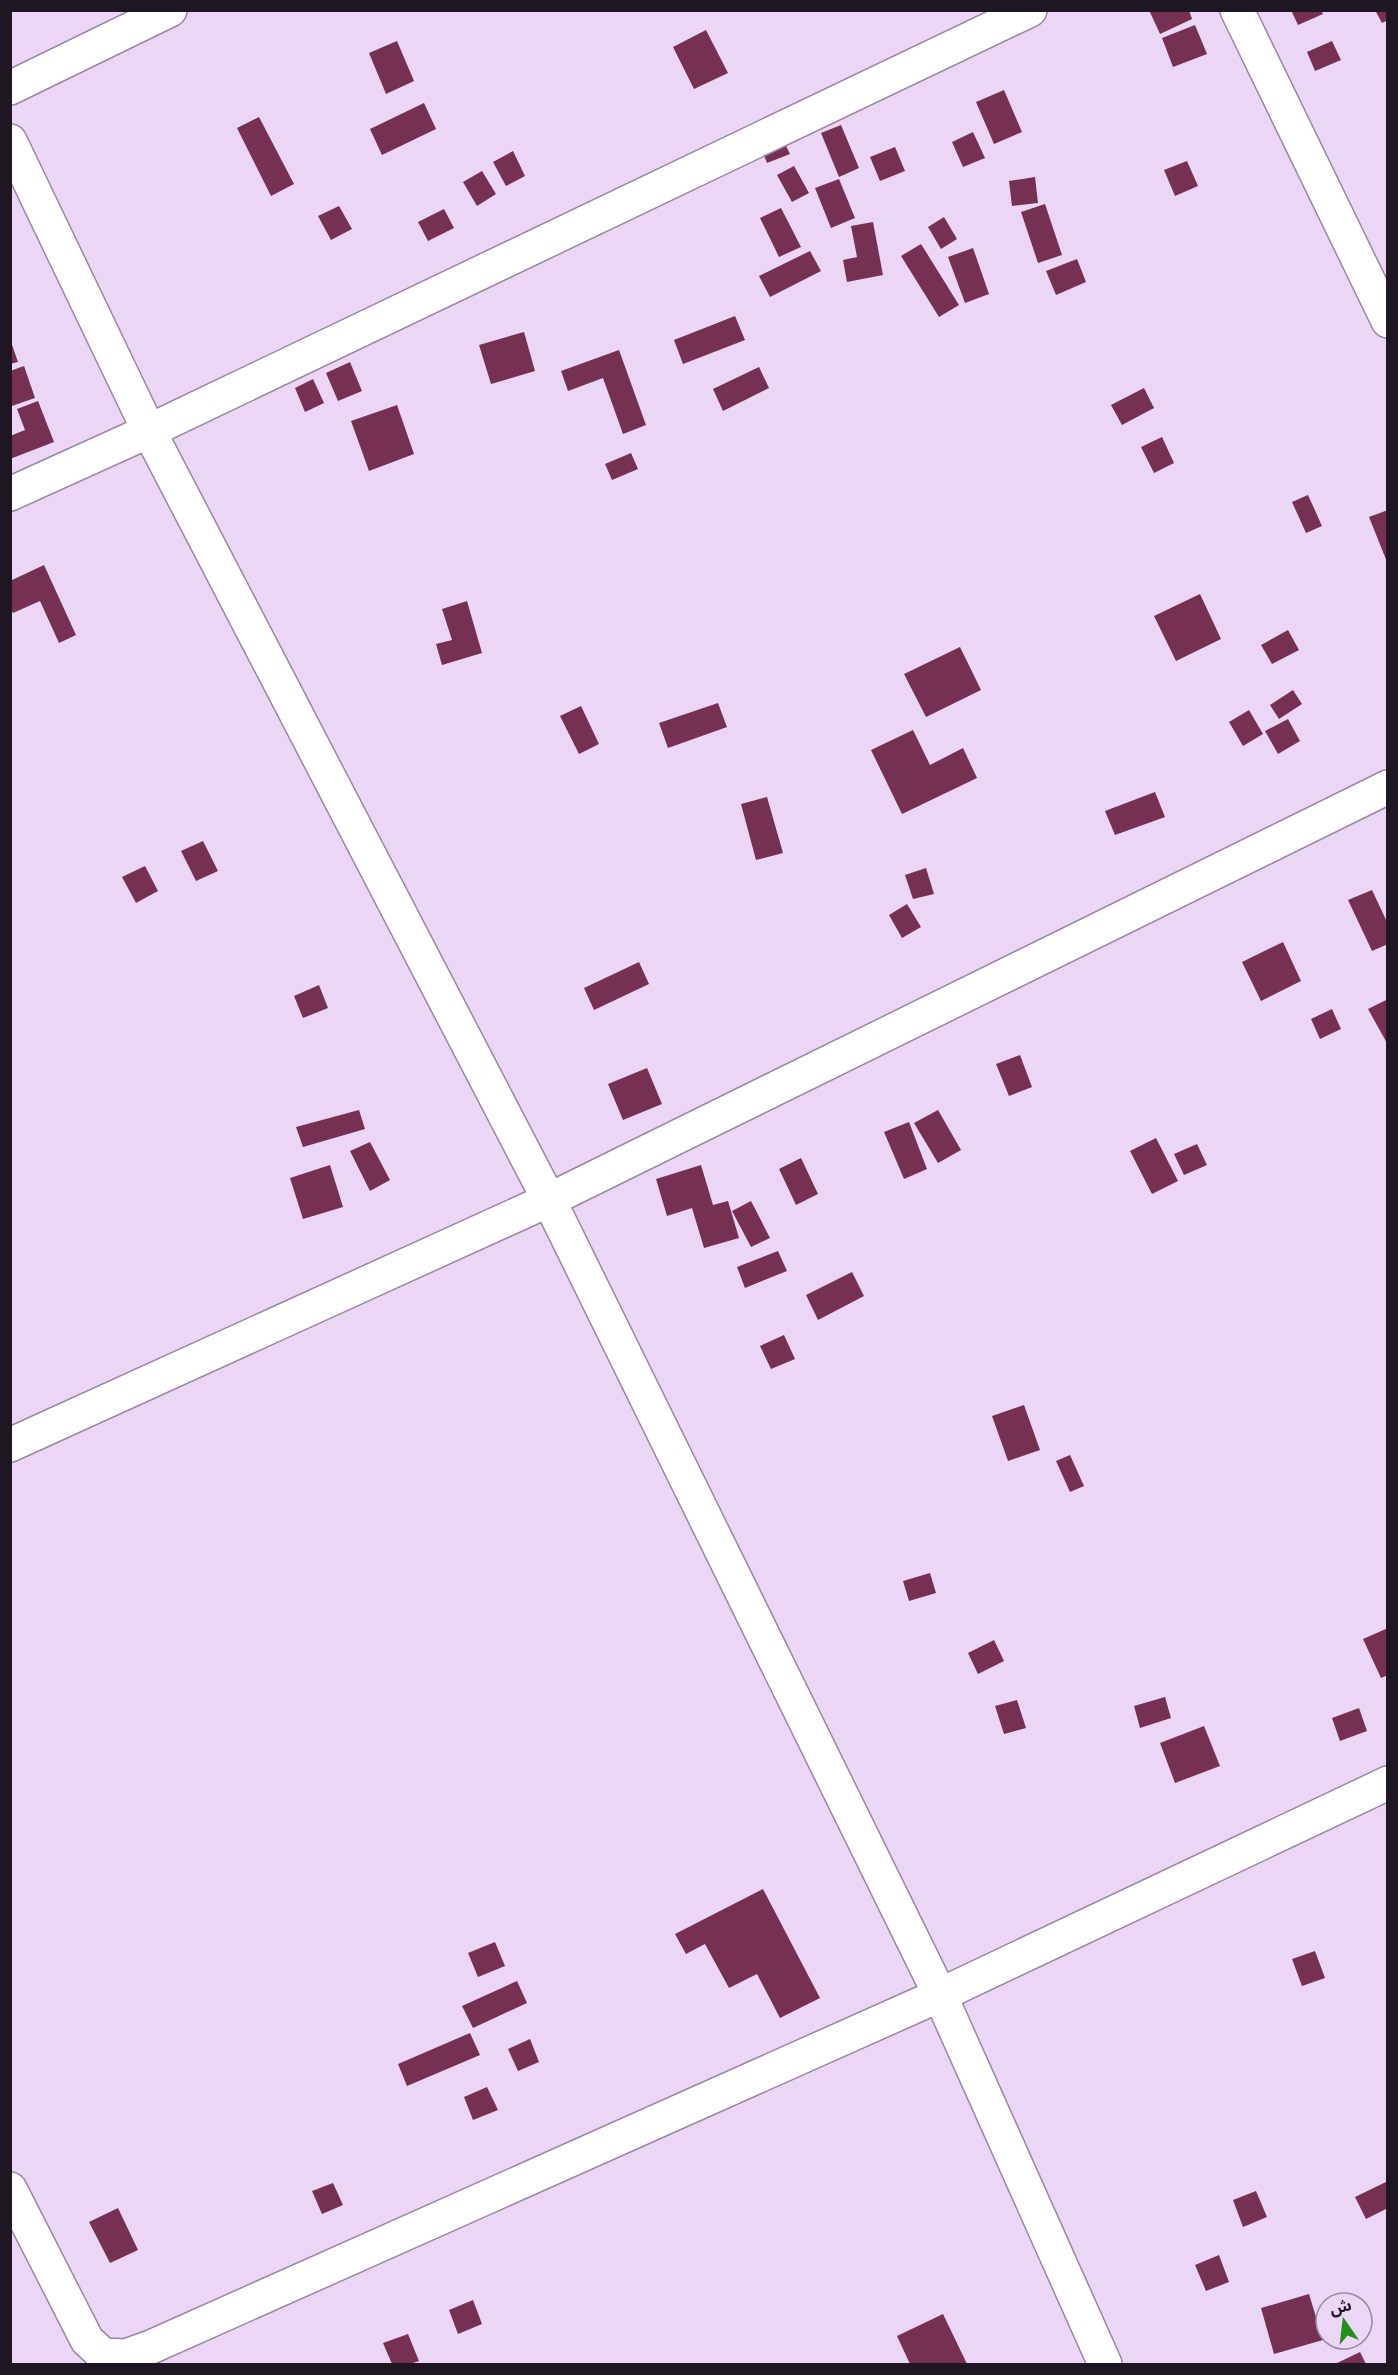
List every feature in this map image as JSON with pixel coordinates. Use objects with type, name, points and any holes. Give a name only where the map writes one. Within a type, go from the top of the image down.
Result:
[{"type":"street","points":[[10,88],[170,10]]},
{"type":"street","points":[[10,494],[1030,10]]},
{"type":"street","points":[[1237,10],[1388,321]]},
{"type":"street","points":[[10,141],[149,430],[549,1200],[940,1995],[1105,2364]]},
{"type":"street","points":[[10,1445],[549,1200],[1388,787]]},
{"type":"street","points":[[10,2189],[87,2340],[103,2355],[126,2356],[151,2347],[940,1995],[1388,1783]]},
{"type":"building","points":[[1149,10],[1189,10],[1192,19],[1160,34]]},
{"type":"building","points":[[1291,10],[1321,10],[1323,14],[1298,25]]},
{"type":"building","points":[[1375,10],[1388,10],[1388,20],[1382,23]]},
{"type":"building","points":[[1195,25],[1207,54],[1173,67],[1162,38]]},
{"type":"building","points":[[706,30],[728,73],[694,89],[673,47]]},
{"type":"building","points":[[397,41],[414,81],[386,94],[369,53]]},
{"type":"building","points":[[1332,41],[1341,60],[1315,71],[1307,52]]},
{"type":"building","points":[[1004,90],[1022,132],[994,144],[976,102]]},
{"type":"building","points":[[424,103],[436,129],[382,155],[370,129]]},
{"type":"building","points":[[259,117],[294,184],[271,196],[237,128]]},
{"type":"building","points":[[841,125],[859,168],[839,177],[821,133]]},
{"type":"building","points":[[973,132],[985,158],[963,167],[952,142]]},
{"type":"building","points":[[780,134],[790,154],[767,163],[759,143]]},
{"type":"building","points":[[895,147],[905,171],[880,181],[870,157]]},
{"type":"building","points":[[513,151],[525,176],[506,186],[493,162]]},
{"type":"building","points":[[1187,161],[1198,186],[1175,196],[1164,170]]},
{"type":"building","points":[[794,166],[809,193],[792,202],[777,175]]},
{"type":"building","points":[[482,171],[496,194],[477,206],[463,182]]},
{"type":"building","points":[[1035,177],[1038,203],[1012,206],[1009,181]]},
{"type":"building","points":[[839,179],[855,218],[831,228],[815,188]]},
{"type":"building","points":[[1045,204],[1062,255],[1038,263],[1021,212]]},
{"type":"building","points":[[339,206],[352,229],[331,240],[318,216]]},
{"type":"building","points":[[781,208],[801,247],[779,257],[760,218]]},
{"type":"building","points":[[444,209],[454,228],[428,241],[418,222]]},
{"type":"building","points":[[944,217],[957,239],[941,249],[928,227]]},
{"type":"building","points":[[873,222],[883,275],[847,282],[843,260],[857,257],[851,226]]},
{"type":"building","points":[[921,244],[959,305],[939,317],[901,256]]},
{"type":"building","points":[[973,248],[989,294],[965,303],[948,257]]},
{"type":"building","points":[[810,251],[821,271],[770,297],[759,276]]},
{"type":"building","points":[[1077,259],[1086,282],[1056,295],[1046,271]]},
{"type":"building","points":[[735,316],[745,340],[683,364],[674,340]]},
{"type":"building","points":[[524,332],[535,371],[491,384],[479,345]]},
{"type":"building","points":[[10,339],[18,362],[10,364]]},
{"type":"building","points":[[619,350],[646,425],[623,434],[603,378],[568,391],[561,371]]},
{"type":"building","points":[[350,362],[362,391],[338,401],[326,373]]},
{"type":"building","points":[[24,366],[35,398],[12,406],[10,371]]},
{"type":"building","points":[[759,367],[769,388],[723,411],[713,389]]},
{"type":"building","points":[[313,379],[324,403],[305,412],[295,388]]},
{"type":"building","points":[[1144,388],[1154,408],[1122,425],[1111,405]]},
{"type":"building","points":[[38,401],[54,442],[10,459],[10,436],[25,430],[17,409]]},
{"type":"building","points":[[397,405],[414,454],[369,471],[351,421]]},
{"type":"building","points":[[1162,437],[1174,463],[1154,473],[1141,447]]},
{"type":"building","points":[[631,453],[638,469],[612,480],[605,464]]},
{"type":"building","points":[[1308,495],[1322,526],[1306,533],[1292,502]]},
{"type":"building","points":[[1388,510],[1388,562],[1387,562],[1369,517]]},
{"type":"building","points":[[44,565],[76,635],[59,643],[40,601],[13,613],[10,608],[10,581]]},
{"type":"building","points":[[1200,594],[1221,639],[1176,661],[1154,616]]},
{"type":"building","points":[[467,601],[482,653],[442,665],[436,644],[452,640],[442,609]]},
{"type":"building","points":[[1288,630],[1299,650],[1272,664],[1261,645]]},
{"type":"building","points":[[960,647],[981,690],[926,717],[904,674]]},
{"type":"building","points":[[1293,690],[1302,704],[1279,719],[1270,705]]},
{"type":"building","points":[[718,703],[727,727],[668,748],[659,723]]},
{"type":"building","points":[[581,706],[599,744],[579,754],[560,716]]},
{"type":"building","points":[[1249,710],[1263,734],[1243,746],[1229,722]]},
{"type":"building","points":[[1288,719],[1300,741],[1278,754],[1265,731]]},
{"type":"building","points":[[913,730],[930,765],[963,748],[977,778],[902,814],[871,750]]},
{"type":"building","points":[[1155,792],[1165,817],[1115,835],[1105,811]]},
{"type":"building","points":[[767,797],[783,853],[756,860],[741,804]]},
{"type":"building","points":[[203,841],[218,871],[196,881],[181,851]]},
{"type":"building","points":[[145,866],[158,891],[136,903],[122,877]]},
{"type":"building","points":[[926,868],[934,894],[913,899],[905,875]]},
{"type":"building","points":[[1372,890],[1388,924],[1388,944],[1372,951],[1348,900]]},
{"type":"building","points":[[907,904],[921,927],[902,938],[889,915]]},
{"type":"building","points":[[1283,942],[1301,981],[1261,1001],[1242,962]]},
{"type":"building","points":[[639,962],[649,984],[594,1010],[584,988]]},
{"type":"building","points":[[319,985],[328,1008],[303,1018],[294,996]]},
{"type":"building","points":[[1388,999],[1388,1045],[1368,1009]]},
{"type":"building","points":[[1332,1009],[1341,1029],[1320,1039],[1311,1019]]},
{"type":"building","points":[[1020,1055],[1032,1087],[1009,1096],[996,1064]]},
{"type":"building","points":[[647,1068],[662,1104],[623,1120],[608,1084]]},
{"type":"building","points":[[359,1110],[365,1129],[303,1147],[296,1127]]},
{"type":"building","points":[[938,1110],[961,1150],[938,1163],[914,1123]]},
{"type":"building","points":[[909,1122],[927,1169],[904,1179],[884,1132]]},
{"type":"building","points":[[1156,1138],[1178,1181],[1152,1194],[1130,1151]]},
{"type":"building","points":[[370,1142],[390,1180],[370,1191],[350,1151]]},
{"type":"building","points":[[1197,1144],[1207,1165],[1184,1175],[1174,1154]]},
{"type":"building","points":[[801,1158],[818,1194],[796,1205],[779,1169]]},
{"type":"building","points":[[330,1165],[343,1207],[303,1219],[290,1178]]},
{"type":"building","points":[[701,1165],[713,1205],[728,1201],[739,1238],[704,1248],[692,1208],[667,1216],[656,1179]]},
{"type":"building","points":[[751,1201],[770,1238],[751,1247],[732,1211]]},
{"type":"building","points":[[778,1251],[787,1271],[745,1288],[737,1267]]},
{"type":"building","points":[[852,1272],[864,1296],[818,1320],[806,1295]]},
{"type":"building","points":[[784,1335],[795,1359],[771,1369],[760,1346]]},
{"type":"building","points":[[1024,1405],[1040,1450],[1008,1461],[992,1416]]},
{"type":"building","points":[[1070,1455],[1084,1486],[1070,1492],[1056,1461]]},
{"type":"building","points":[[930,1573],[936,1593],[909,1601],[903,1581]]},
{"type":"building","points":[[1388,1628],[1388,1675],[1381,1678],[1363,1639]]},
{"type":"building","points":[[994,1640],[1004,1661],[978,1674],[968,1653]]},
{"type":"building","points":[[1165,1697],[1171,1718],[1140,1728],[1134,1706]]},
{"type":"building","points":[[1017,1700],[1026,1728],[1004,1734],[995,1706]]},
{"type":"building","points":[[1359,1708],[1367,1731],[1340,1741],[1332,1718]]},
{"type":"building","points":[[1204,1726],[1220,1766],[1175,1783],[1160,1743]]},
{"type":"building","points":[[763,1889],[820,1998],[780,2018],[757,1974],[729,1988],[705,1944],[686,1954],[675,1934]]},
{"type":"building","points":[[495,1942],[505,1966],[478,1977],[468,1953]]},
{"type":"building","points":[[1315,1951],[1325,1978],[1302,1986],[1292,1959]]},
{"type":"building","points":[[517,1981],[527,2003],[473,2028],[462,2006]]},
{"type":"building","points":[[470,2033],[480,2055],[407,2086],[398,2064]]},
{"type":"building","points":[[530,2039],[539,2062],[518,2071],[508,2049]]},
{"type":"building","points":[[487,2087],[498,2110],[473,2120],[464,2097]]},
{"type":"building","points":[[1388,2181],[1388,2208],[1366,2219],[1355,2197]]},
{"type":"building","points":[[333,2183],[343,2205],[322,2214],[312,2191]]},
{"type":"building","points":[[1256,2191],[1267,2217],[1243,2227],[1233,2200]]},
{"type":"building","points":[[118,2208],[138,2250],[110,2263],[89,2222]]},
{"type":"building","points":[[1219,2255],[1229,2282],[1206,2291],[1195,2265]]},
{"type":"building","points":[[1309,2294],[1314,2310],[1314,2343],[1274,2354],[1261,2308]]},
{"type":"building","points":[[473,2300],[482,2324],[458,2334],[449,2310]]},
{"type":"building","points":[[943,2314],[967,2364],[910,2364],[897,2336]]},
{"type":"building","points":[[408,2334],[419,2361],[410,2364],[392,2364],[383,2343]]},
{"type":"building","points":[[1360,2352],[1366,2364],[1335,2364]]}]
